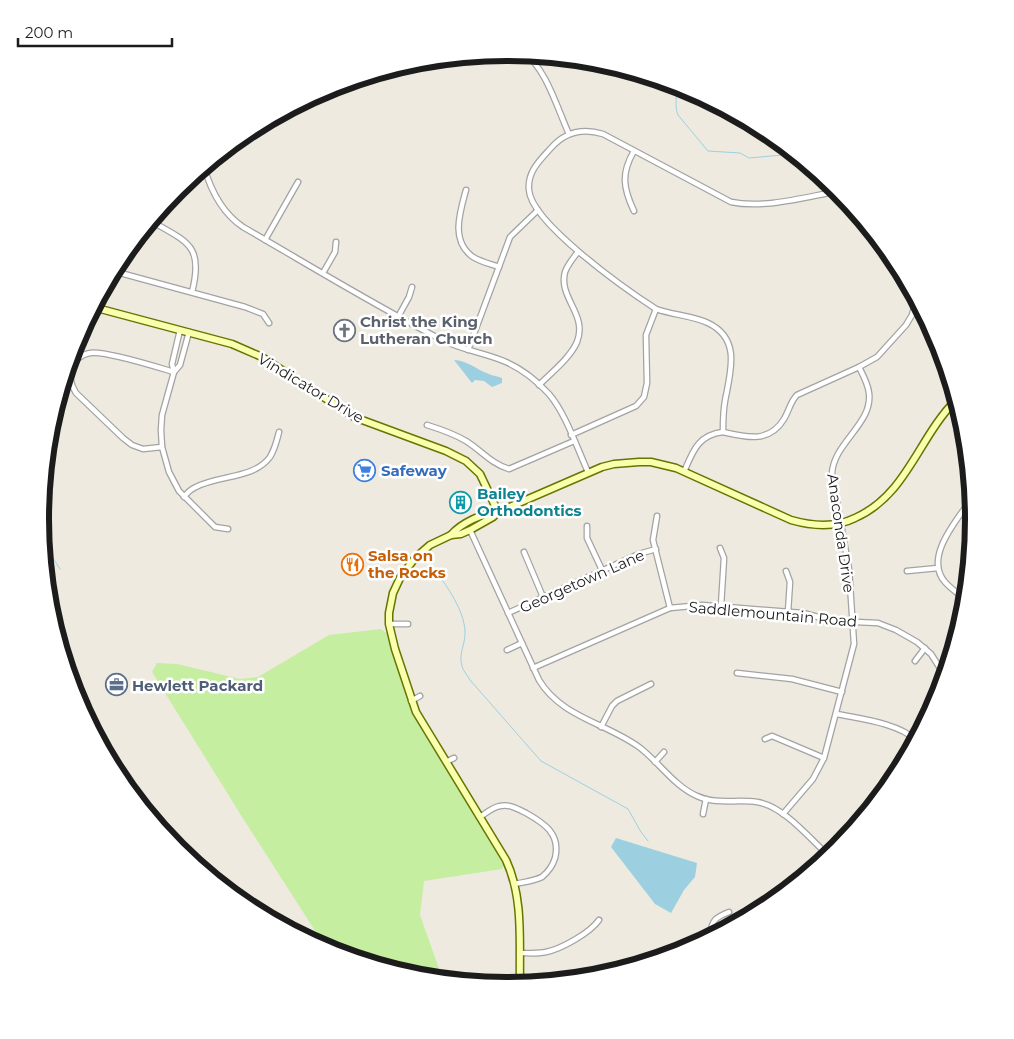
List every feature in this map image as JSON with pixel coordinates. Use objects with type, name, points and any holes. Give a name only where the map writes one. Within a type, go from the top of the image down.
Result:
[{"type":"main road","name":"Vindicator Drive","points":[[100,309],[232,344],[253,352],[354,417],[457,456],[466,461],[480,474],[498,512]]},
{"type":"main road","points":[[452,535],[458,527],[491,513],[498,512],[588,472],[614,464],[639,462],[662,464],[684,472],[791,520],[810,525],[840,523],[864,515],[890,494],[951,406]]},
{"type":"main road","points":[[498,512],[493,517],[470,530],[452,535],[422,551],[407,567],[393,593],[389,624],[411,701],[421,722],[506,860],[515,884],[518,907],[520,978]]},
{"type":"street","points":[[533,62],[542,72],[569,134]]},
{"type":"street","points":[[722,432],[732,353],[721,331],[708,322],[656,309],[578,252],[538,210],[529,193],[530,174],[551,147],[562,137],[583,131],[597,132],[724,199],[738,204],[760,204],[829,193]]},
{"type":"street","points":[[634,151],[627,164],[624,180],[629,201],[634,210]]},
{"type":"street","points":[[207,174],[226,213],[242,227],[398,317],[451,344],[512,365],[528,375],[551,398],[563,416],[588,472]]},
{"type":"street","points":[[265,240],[298,182]]},
{"type":"street","points":[[466,190],[458,223],[462,243],[465,249],[475,258],[499,267]]},
{"type":"street","points":[[468,350],[510,237],[538,210]]},
{"type":"street","points":[[156,224],[183,240],[192,251],[197,274],[192,292]]},
{"type":"street","points":[[323,273],[335,252],[336,242]]},
{"type":"street","points":[[539,385],[570,354],[578,340],[580,332],[578,317],[568,298],[564,279],[568,265],[578,252]]},
{"type":"street","points":[[121,273],[245,306],[263,314],[269,323]]},
{"type":"street","points":[[398,317],[409,297],[412,287]]},
{"type":"street","points":[[571,435],[636,406],[644,397],[646,383],[646,336],[656,309]]},
{"type":"street","points":[[684,472],[692,452],[710,434],[722,432],[744,438],[766,435],[784,420],[793,399],[797,395],[877,357],[906,325],[914,309]]},
{"type":"street","points":[[174,372],[172,364],[180,330]]},
{"type":"street","points":[[189,332],[180,365],[174,372],[161,422],[162,447],[172,479],[184,497],[215,528],[228,529]]},
{"type":"street","points":[[78,360],[81,356],[95,352],[174,372]]},
{"type":"street","name":"Anaconda Drive","points":[[784,814],[813,779],[824,758],[854,644],[849,569],[832,482],[832,468],[838,450],[861,420],[867,407],[870,394],[859,367]]},
{"type":"street","points":[[71,380],[76,393],[127,442],[143,448],[162,447]]},
{"type":"street","points":[[426,425],[446,431],[467,442],[496,465],[509,469],[574,441]]},
{"type":"street","points":[[184,497],[198,486],[247,472],[262,465],[274,450],[279,432]]},
{"type":"street","points":[[959,594],[944,582],[938,568],[938,556],[943,543],[965,509]]},
{"type":"street","points":[[657,516],[653,533],[670,608]]},
{"type":"street","points":[[587,526],[587,538],[602,570]]},
{"type":"street","points":[[470,530],[542,687],[559,704],[637,746],[688,791],[706,799],[722,802],[760,802],[774,807],[824,851]]},
{"type":"street","points":[[720,548],[724,558],[721,606]]},
{"type":"street","name":"Georgetown Lane","points":[[508,613],[639,554],[656,549]]},
{"type":"street","points":[[524,552],[543,597]]},
{"type":"street","points":[[908,571],[938,568]]},
{"type":"street","points":[[786,571],[790,582],[788,612]]},
{"type":"street","name":"Saddlemountain Road","points":[[533,668],[670,608],[691,605],[803,613],[832,621],[878,622],[912,639],[925,648],[941,668]]},
{"type":"street","points":[[389,624],[408,624]]},
{"type":"street","points":[[507,650],[522,643]]},
{"type":"street","points":[[914,661],[925,648]]},
{"type":"street","points":[[737,673],[792,679],[842,692]]},
{"type":"street","points":[[601,727],[617,700],[651,684]]},
{"type":"street","points":[[411,701],[420,696]]},
{"type":"street","points":[[837,714],[899,729],[911,736]]},
{"type":"street","points":[[765,739],[772,736],[824,758]]},
{"type":"street","points":[[655,762],[664,752]]},
{"type":"street","points":[[446,762],[454,758]]},
{"type":"street","points":[[703,814],[706,799]]},
{"type":"street","points":[[480,817],[500,806],[512,806],[541,821],[557,836],[556,852],[548,872],[536,880],[515,884]]},
{"type":"street","points":[[710,930],[716,917],[729,912]]},
{"type":"street","points":[[519,953],[540,954],[554,950],[593,928],[599,920]]},
{"type":"green space","points":[[381,629],[392,637],[416,712],[506,860],[502,869],[424,881],[420,915],[440,973],[388,962],[319,937],[152,672],[157,663],[177,664],[240,679],[258,677],[329,635]]},
{"type":"water","points":[[454,360],[468,363],[502,378],[502,383],[492,387],[484,381],[475,380],[472,383]]},
{"type":"water","points":[[616,838],[697,863],[695,877],[684,890],[671,913],[655,904],[611,847]]},
{"type":"waterway","points":[[676,94],[678,115],[708,151],[740,153],[749,158],[784,155]]},
{"type":"waterway","points":[[51,554],[60,569]]},
{"type":"waterway","points":[[436,572],[450,592],[462,615],[465,635],[461,662],[463,670],[470,680],[541,761],[628,809],[648,841]]},
{"type":"place","name":"Christ the King Lutheran Church","points":[[344,330]]},
{"type":"place","name":"Safeway","points":[[365,470]]},
{"type":"place","name":"Bailey Orthodontics","points":[[461,502]]},
{"type":"place","name":"Salsa on the Rocks","points":[[352,564]]},
{"type":"place","name":"Hewlett Packard","points":[[116,685]]}]
